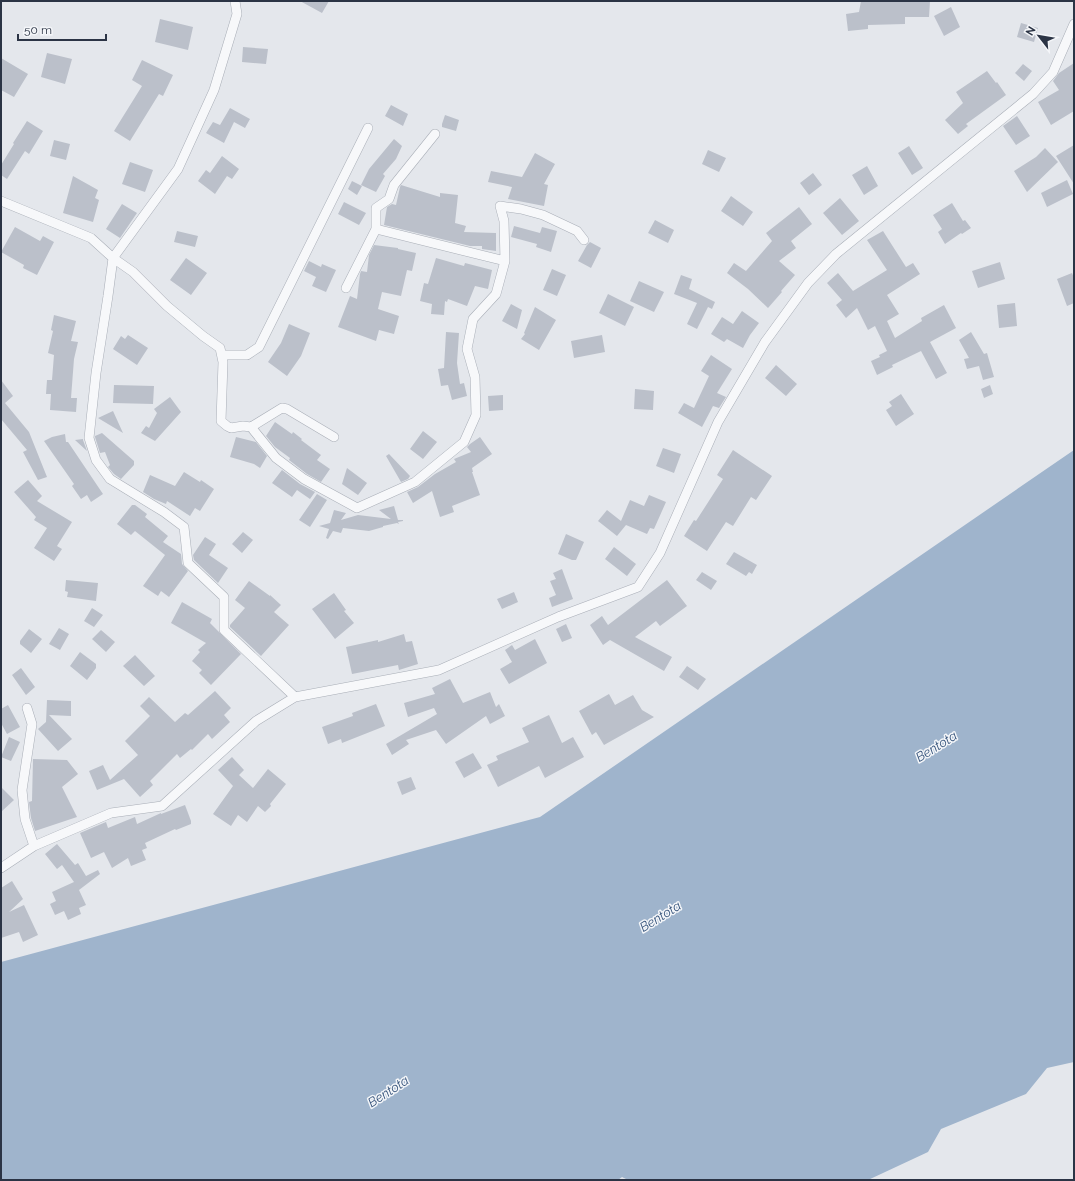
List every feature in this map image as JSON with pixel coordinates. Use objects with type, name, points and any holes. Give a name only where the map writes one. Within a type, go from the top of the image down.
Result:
[{"type":"street","points":[[235,1],[237,14],[214,90],[178,170],[113,258],[96,373],[89,438],[96,460],[110,479],[164,512],[184,528],[188,563],[224,597],[224,630],[295,697]]},
{"type":"street","points":[[1,868],[34,846],[111,813],[162,806],[256,721],[295,697],[439,670],[558,617],[638,587],[660,553],[718,422],[765,342],[808,284],[836,254],[1033,94],[1053,72],[1074,24]]},
{"type":"street","points":[[222,355],[247,355],[259,347],[368,128]]},
{"type":"street","points":[[346,288],[376,229],[376,208],[389,199],[394,185],[435,134]]},
{"type":"street","points":[[1,201],[91,238],[113,258],[133,272],[166,306],[220,348],[223,362],[221,421],[227,426],[231,428],[243,426],[251,427],[282,408],[287,409],[334,437]]},
{"type":"street","points":[[251,427],[276,458],[304,479],[357,508],[415,482],[464,442],[476,415],[475,377],[467,349],[473,319],[496,294],[505,261],[504,221],[500,206],[522,209],[543,215],[577,231],[584,240]]},
{"type":"street","points":[[376,229],[505,261]]},
{"type":"street","points":[[27,708],[32,724],[22,790],[25,819],[34,846]]},
{"type":"water","name":"Bentota","points":[[1074,450],[1074,1062],[1047,1068],[1026,1094],[941,1129],[928,1152],[868,1180],[628,1180],[622,1177],[618,1180],[1,1180],[1,962],[540,817]]},
{"type":"building","points":[[300,1],[329,1],[322,13]]},
{"type":"building","points":[[861,1],[930,1],[929,17],[905,17],[905,24],[868,25],[868,29],[848,31],[846,14],[859,12]]},
{"type":"building","points":[[951,7],[960,27],[944,36],[934,16]]},
{"type":"building","points":[[160,19],[193,27],[188,50],[155,42]]},
{"type":"building","points":[[1021,23],[1038,28],[1034,42],[1017,37]]},
{"type":"building","points":[[243,47],[268,49],[266,64],[242,62]]},
{"type":"building","points":[[47,53],[72,59],[65,84],[41,77]]},
{"type":"building","points":[[1,58],[28,74],[14,97],[1,90]]},
{"type":"building","points":[[142,60],[173,75],[163,96],[159,94],[130,141],[114,131],[142,86],[132,80]]},
{"type":"building","points":[[1074,63],[1074,111],[1051,125],[1038,102],[1059,90],[1053,81],[1059,73]]},
{"type":"building","points":[[1023,64],[1032,71],[1024,81],[1015,73]]},
{"type":"building","points":[[987,71],[1006,95],[966,124],[968,126],[958,134],[945,120],[963,103],[956,92]]},
{"type":"building","points":[[391,105],[408,114],[403,126],[385,116]]},
{"type":"building","points":[[230,108],[250,119],[245,128],[234,122],[224,143],[206,133],[213,122],[220,125]]},
{"type":"building","points":[[445,115],[459,120],[456,131],[442,127]]},
{"type":"building","points":[[1017,116],[1030,136],[1016,145],[1003,126]]},
{"type":"building","points":[[27,121],[43,131],[29,154],[25,151],[7,179],[1,175],[1,165]]},
{"type":"building","points":[[394,139],[402,146],[396,159],[383,174],[385,176],[376,192],[361,185],[369,169]]},
{"type":"building","points":[[54,140],[70,144],[66,160],[50,156]]},
{"type":"building","points":[[1074,145],[1074,184],[1056,156]]},
{"type":"building","points":[[909,146],[923,168],[912,175],[898,153]]},
{"type":"building","points":[[1045,148],[1058,162],[1027,192],[1014,171],[1036,157]]},
{"type":"building","points":[[708,150],[726,158],[719,172],[702,164]]},
{"type":"building","points":[[535,153],[555,164],[544,184],[548,185],[544,206],[508,199],[512,187],[488,182],[491,171],[522,177]]},
{"type":"building","points":[[222,156],[239,169],[232,179],[227,176],[215,194],[198,181],[206,170],[210,173]]},
{"type":"building","points":[[130,162],[153,170],[145,192],[122,184]]},
{"type":"building","points":[[867,166],[878,186],[864,195],[852,175]]},
{"type":"building","points":[[813,173],[822,185],[809,195],[800,183]]},
{"type":"building","points":[[73,176],[98,190],[95,198],[99,200],[93,222],[63,213]]},
{"type":"building","points":[[1067,180],[1073,194],[1047,207],[1041,193]]},
{"type":"building","points":[[352,181],[362,186],[357,195],[348,189]]},
{"type":"building","points":[[401,185],[440,197],[440,193],[458,195],[455,223],[466,226],[464,232],[496,233],[496,251],[482,249],[482,246],[470,246],[384,225],[387,207],[392,204],[396,205]]},
{"type":"building","points":[[731,196],[753,212],[743,226],[721,211]]},
{"type":"building","points":[[840,198],[859,221],[842,235],[823,213]]},
{"type":"building","points":[[344,202],[366,213],[359,225],[338,214]]},
{"type":"building","points":[[952,203],[963,221],[965,220],[971,228],[945,244],[938,232],[942,229],[933,215]]},
{"type":"building","points":[[122,204],[137,213],[120,238],[106,229]]},
{"type":"building","points":[[799,207],[812,224],[791,241],[796,248],[779,261],[795,275],[768,308],[748,289],[727,273],[734,263],[746,271],[772,241],[766,233]]},
{"type":"building","points":[[655,220],[674,230],[668,243],[648,233]]},
{"type":"building","points":[[514,226],[540,233],[542,227],[557,231],[551,252],[536,247],[537,244],[511,237]]},
{"type":"building","points":[[15,227],[40,241],[43,236],[54,242],[37,275],[23,268],[24,265],[1,252]]},
{"type":"building","points":[[177,231],[198,236],[195,247],[174,242]]},
{"type":"building","points":[[883,231],[906,267],[913,263],[920,274],[887,295],[899,314],[887,321],[895,338],[922,321],[921,318],[944,305],[956,328],[930,342],[947,373],[936,379],[921,351],[892,365],[893,367],[877,375],[871,361],[880,357],[879,355],[887,351],[875,326],[868,330],[857,308],[846,318],[836,305],[842,300],[827,283],[838,273],[853,291],[887,270],[867,240]]},
{"type":"building","points":[[590,242],[601,248],[591,268],[578,261]]},
{"type":"building","points":[[374,245],[398,248],[416,253],[412,271],[407,270],[401,296],[382,292],[378,309],[399,316],[394,334],[379,330],[376,341],[338,327],[350,296],[357,299],[360,274],[361,271],[367,272],[369,255]]},
{"type":"building","points":[[186,258],[207,273],[191,295],[170,280]]},
{"type":"building","points":[[436,258],[464,266],[465,263],[492,270],[488,289],[475,286],[467,306],[448,299],[447,302],[445,301],[444,315],[431,314],[432,304],[420,301],[424,283],[428,284]]},
{"type":"building","points":[[309,261],[321,267],[322,264],[336,270],[326,292],[312,286],[316,277],[304,271]]},
{"type":"building","points":[[1000,262],[1005,279],[978,288],[972,271]]},
{"type":"building","points":[[552,269],[566,275],[557,296],[543,290]]},
{"type":"building","points":[[1072,273],[1074,278],[1074,303],[1067,306],[1057,279]]},
{"type":"building","points":[[681,275],[692,279],[689,289],[715,302],[712,309],[708,307],[697,329],[687,324],[697,303],[674,294]]},
{"type":"building","points":[[639,281],[664,292],[654,312],[630,301]]},
{"type":"building","points":[[608,294],[634,307],[625,326],[599,313]]},
{"type":"building","points":[[1015,303],[1017,326],[999,328],[997,305]]},
{"type":"building","points":[[511,304],[522,310],[517,329],[502,321]]},
{"type":"building","points":[[535,307],[556,320],[539,350],[521,339],[525,334],[524,333]]},
{"type":"building","points":[[742,311],[759,323],[743,348],[727,339],[724,342],[711,334],[722,317],[733,324]]},
{"type":"building","points":[[54,315],[76,321],[71,341],[78,342],[74,359],[71,398],[77,398],[76,412],[50,410],[51,394],[46,394],[47,380],[52,380],[54,355],[48,353],[53,331],[51,330]]},
{"type":"building","points":[[289,324],[310,333],[301,356],[287,376],[268,362],[281,343]]},
{"type":"building","points":[[446,332],[459,333],[457,363],[460,384],[464,383],[467,396],[452,400],[448,385],[441,386],[438,369],[444,368]]},
{"type":"building","points":[[971,332],[984,354],[987,353],[994,377],[983,380],[979,366],[967,369],[964,359],[969,358],[959,340]]},
{"type":"building","points":[[128,335],[148,348],[137,365],[113,349],[121,336],[125,339]]},
{"type":"building","points":[[602,335],[605,352],[574,358],[571,341]]},
{"type":"building","points":[[711,355],[732,369],[717,393],[726,397],[719,408],[713,406],[702,427],[678,413],[684,403],[694,408],[709,376],[701,371]]},
{"type":"building","points":[[776,365],[797,384],[786,396],[765,378]]},
{"type":"building","points":[[1,380],[13,396],[5,403],[29,432],[47,477],[38,480],[23,452],[27,450],[1,419]]},
{"type":"building","points":[[114,385],[154,386],[153,404],[113,403]]},
{"type":"building","points":[[990,385],[993,394],[984,398],[981,389]]},
{"type":"building","points":[[635,389],[654,391],[653,410],[634,409]]},
{"type":"building","points":[[901,394],[914,414],[896,426],[886,410],[892,406],[889,402]]},
{"type":"building","points":[[503,395],[503,410],[489,411],[488,396]]},
{"type":"building","points":[[170,397],[181,412],[155,441],[141,433],[146,426],[149,428],[157,413],[154,409]]},
{"type":"building","points":[[113,411],[123,433],[98,418]]},
{"type":"building","points":[[275,422],[292,434],[293,432],[321,455],[317,460],[330,469],[321,482],[307,474],[289,460],[290,458],[275,447],[266,436]]},
{"type":"building","points":[[423,431],[437,442],[423,459],[410,449]]},
{"type":"building","points":[[102,433],[134,461],[134,465],[121,479],[108,467],[110,465],[105,452],[100,453],[95,436]]},
{"type":"building","points":[[65,434],[66,442],[68,442],[103,494],[91,502],[87,495],[81,499],[72,486],[74,484],[44,441],[52,437]]},
{"type":"building","points":[[236,437],[256,442],[267,456],[260,468],[254,464],[230,457]]},
{"type":"building","points":[[480,437],[492,454],[472,468],[480,495],[452,506],[454,512],[440,517],[432,491],[413,503],[407,492],[418,487],[435,474],[456,462],[454,459],[471,452],[467,447]]},
{"type":"building","points":[[75,440],[83,440],[87,451]]},
{"type":"building","points":[[663,448],[681,454],[674,473],[656,466]]},
{"type":"building","points":[[733,450],[772,476],[756,500],[751,497],[733,526],[726,522],[707,551],[684,536],[694,520],[696,521],[723,479],[717,475]]},
{"type":"building","points":[[389,454],[410,476],[408,479],[401,482],[386,456]]},
{"type":"building","points":[[347,468],[367,483],[358,495],[342,484]]},
{"type":"building","points":[[282,470],[300,484],[315,492],[310,499],[297,490],[292,497],[272,483]]},
{"type":"building","points":[[184,472],[200,482],[201,480],[214,489],[200,511],[195,508],[190,516],[167,501],[166,504],[143,492],[150,475],[175,486]]},
{"type":"building","points":[[28,480],[42,496],[37,501],[72,522],[57,546],[62,549],[54,561],[34,548],[47,528],[34,520],[36,517],[14,492]]},
{"type":"building","points":[[317,494],[327,500],[310,527],[299,520]]},
{"type":"building","points":[[649,495],[666,502],[654,529],[650,528],[647,534],[626,525],[617,536],[598,521],[607,510],[621,521],[630,500],[644,506]]},
{"type":"building","points":[[132,505],[135,505],[147,514],[145,517],[168,536],[163,542],[181,554],[182,564],[188,571],[169,597],[161,591],[158,596],[143,586],[165,555],[135,531],[131,535],[117,524]]},
{"type":"building","points":[[394,506],[398,520],[403,520],[398,522],[399,524],[397,523],[383,526],[369,531],[343,528],[341,533],[333,531],[328,539],[326,538],[329,529],[319,526],[330,523],[334,510],[346,513],[341,520],[358,515],[391,519],[379,510]]},
{"type":"building","points":[[243,532],[253,540],[242,553],[232,544]]},
{"type":"building","points":[[566,534],[584,542],[576,560],[572,560],[558,554]]},
{"type":"building","points":[[205,537],[216,544],[209,555],[228,568],[218,583],[194,560],[193,555]]},
{"type":"building","points":[[614,547],[636,564],[627,576],[605,559]]},
{"type":"building","points":[[734,552],[757,565],[752,574],[749,572],[746,576],[726,564]]},
{"type":"building","points":[[562,569],[573,599],[552,607],[549,598],[556,595],[550,581],[556,579],[553,573]]},
{"type":"building","points":[[702,572],[717,581],[711,590],[696,580]]},
{"type":"building","points":[[66,580],[98,583],[96,601],[67,597],[68,592],[65,591]]},
{"type":"building","points":[[667,580],[687,606],[660,626],[656,621],[635,637],[672,657],[664,671],[610,640],[603,645],[590,625],[602,616],[608,625]]},
{"type":"building","points":[[249,581],[270,595],[281,605],[274,612],[289,625],[261,656],[230,627],[230,625],[245,608],[235,600]]},
{"type":"building","points":[[514,592],[518,602],[502,609],[497,599]]},
{"type":"building","points":[[334,593],[346,610],[344,611],[354,623],[335,639],[312,609]]},
{"type":"building","points":[[182,602],[212,619],[210,623],[241,654],[211,685],[199,673],[202,670],[192,661],[200,652],[198,650],[206,643],[171,623]]},
{"type":"building","points":[[92,608],[103,615],[94,627],[84,621]]},
{"type":"building","points":[[566,624],[572,638],[562,642],[556,629]]},
{"type":"building","points":[[59,628],[69,634],[60,650],[49,644]]},
{"type":"building","points":[[29,629],[42,639],[31,653],[20,644],[20,641]]},
{"type":"building","points":[[101,630],[115,642],[106,652],[92,639]]},
{"type":"building","points":[[404,634],[406,642],[412,641],[418,664],[399,670],[398,665],[352,674],[346,647],[378,640],[378,642]]},
{"type":"building","points":[[535,639],[547,663],[509,684],[500,669],[512,662],[505,650],[512,645],[515,650]]},
{"type":"building","points":[[80,652],[96,664],[96,668],[87,680],[70,666]]},
{"type":"building","points":[[135,655],[155,676],[144,686],[123,666]]},
{"type":"building","points":[[687,666],[706,679],[698,690],[679,677]]},
{"type":"building","points":[[21,668],[35,687],[26,695],[12,675]]},
{"type":"building","points":[[450,679],[463,703],[490,692],[496,707],[499,704],[505,716],[490,724],[486,716],[446,744],[436,730],[406,740],[409,744],[392,755],[386,744],[437,714],[434,708],[408,717],[404,703],[435,694],[432,688]]},
{"type":"building","points":[[215,691],[231,708],[224,715],[230,722],[212,739],[208,734],[192,750],[191,749],[180,758],[177,754],[150,781],[153,785],[140,797],[124,779],[97,790],[89,771],[103,765],[110,780],[138,755],[125,741],[150,716],[140,706],[149,697],[175,722],[185,713],[188,715]]},
{"type":"building","points":[[609,694],[615,705],[633,695],[642,710],[654,717],[604,745],[596,732],[592,735],[579,711]]},
{"type":"building","points":[[47,700],[71,701],[71,716],[49,715],[72,739],[58,751],[38,729],[46,722]]},
{"type":"building","points":[[376,704],[385,726],[342,743],[341,739],[328,744],[322,727],[353,716],[352,713]]},
{"type":"building","points":[[8,705],[20,727],[7,734],[1,723],[1,709]]},
{"type":"building","points":[[549,715],[562,743],[573,737],[584,757],[545,778],[539,766],[498,787],[487,765],[498,760],[496,756],[529,742],[522,728]]},
{"type":"building","points":[[9,737],[20,742],[11,761],[1,757]]},
{"type":"building","points":[[473,753],[482,768],[464,778],[455,762]]},
{"type":"building","points":[[232,757],[244,770],[239,775],[253,788],[268,769],[286,784],[265,812],[258,806],[247,822],[238,815],[231,826],[213,814],[233,786],[218,770]]},
{"type":"building","points":[[33,759],[67,760],[78,774],[62,787],[77,817],[35,831],[31,818],[29,802],[32,801]]},
{"type":"building","points":[[411,777],[416,789],[402,795],[397,782]]},
{"type":"building","points":[[1,787],[14,800],[1,812]]},
{"type":"building","points":[[185,805],[191,824],[176,830],[175,829],[145,843],[147,848],[142,850],[146,860],[131,866],[128,858],[112,868],[104,852],[91,858],[80,833],[106,822],[108,828],[135,817],[137,824],[161,813]]},
{"type":"building","points":[[57,844],[75,865],[78,863],[86,876],[98,870],[100,874],[79,890],[86,905],[79,908],[81,914],[68,920],[64,911],[55,915],[50,904],[56,901],[52,892],[74,882],[62,865],[57,869],[45,854]]},
{"type":"building","points":[[12,881],[23,899],[9,912],[24,905],[38,935],[23,942],[19,932],[1,938],[1,888]]}]
